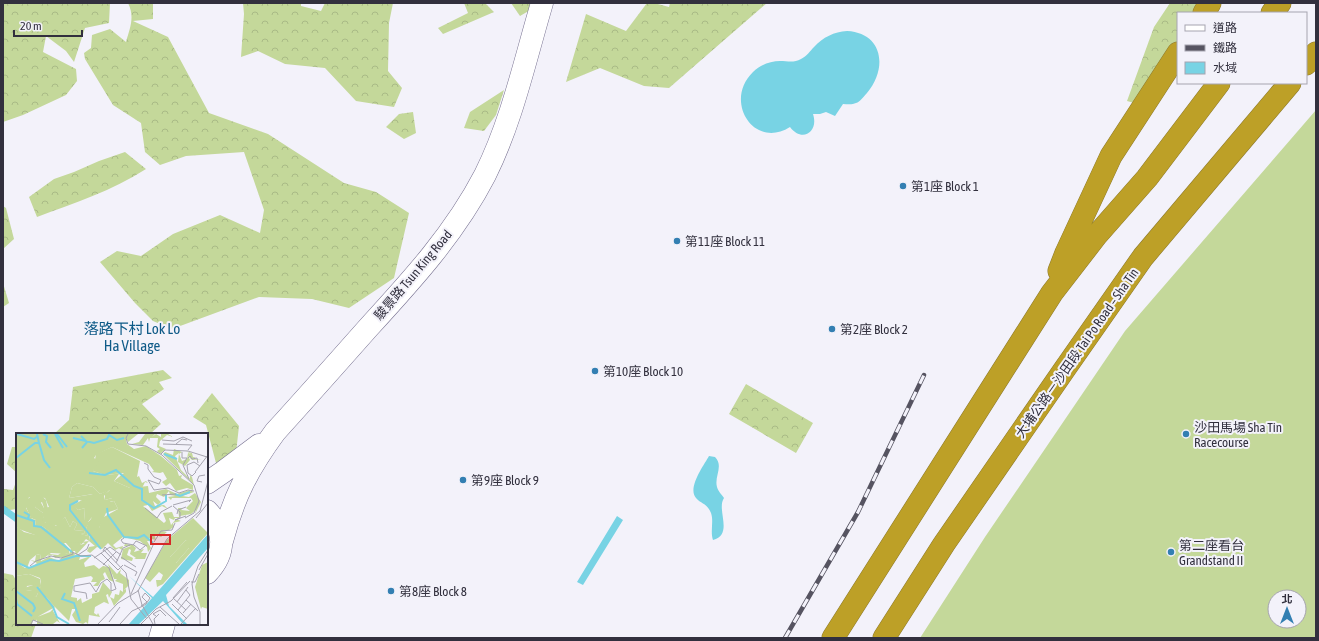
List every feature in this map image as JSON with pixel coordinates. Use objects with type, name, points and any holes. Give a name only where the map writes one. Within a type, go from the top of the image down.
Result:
[{"type":"highway","points":[[1205,12],[1210,3]]},
{"type":"highway","points":[[1273,12],[1280,3]]},
{"type":"highway","points":[[1307,63],[1316,52]]},
{"type":"highway","points":[[1052,293],[1066,253],[1111,156],[1177,55]]},
{"type":"highway","points":[[833,638],[1052,293],[1096,236],[1147,178],[1218,84]]},
{"type":"highway","name":"大埔公路－沙田段 Tai Po Road – Sha Tin","points":[[884,638],[948,537],[1143,258],[1289,84]]},
{"type":"street","name":"駿景路 Tsun King Road","points":[[208,572],[214,565],[220,553],[229,515],[238,492],[260,452],[434,254],[458,221],[485,174],[501,135],[517,89],[542,3]]},
{"type":"street","name":"駿景路 Tsun King Road","points":[[208,481],[251,452],[276,432]]},
{"type":"street","points":[[208,512],[220,529],[222,541]]},
{"type":"street","points":[[160,638],[164,625]]},
{"type":"green space","points":[[3,3],[110,3],[109,23],[85,28],[74,62],[66,51],[46,36],[43,52],[76,69],[77,81],[66,95],[23,115],[3,122]]},
{"type":"green space","points":[[128,3],[153,3],[153,19],[133,21],[168,37],[209,113],[268,134],[344,183],[376,192],[409,213],[394,278],[349,308],[312,299],[259,297],[172,329],[153,321],[135,303],[100,262],[117,251],[141,256],[173,234],[220,215],[260,233],[264,210],[244,152],[186,156],[160,165],[145,152],[141,123],[113,105],[85,59],[84,53],[91,48],[92,35],[110,29],[126,42],[131,18]]},
{"type":"green space","points":[[243,3],[301,3],[301,6],[321,11],[325,3],[393,3],[389,23],[388,71],[402,88],[394,107],[356,101],[325,68],[285,64],[258,51],[241,57],[244,14]]},
{"type":"green space","points":[[464,3],[485,3],[494,12],[443,34],[438,28],[468,13]]},
{"type":"green space","points":[[511,3],[537,3],[532,9],[520,16]]},
{"type":"green space","points":[[647,3],[654,3],[669,7],[670,3],[767,3],[669,88],[644,86],[600,68],[566,82],[586,14],[626,31]]},
{"type":"green space","points":[[1170,3],[1209,3],[1203,12],[1177,12],[1177,48],[1138,104],[1127,101],[1154,27]]},
{"type":"green space","points":[[1209,3],[1236,3],[1233,4]]},
{"type":"green space","points":[[504,90],[496,115],[484,131],[464,128],[470,112]]},
{"type":"green space","name":"沙田馬場 Sha Tin Racecourse","points":[[1316,110],[1316,638],[920,638],[985,537],[1125,331]]},
{"type":"green space","points":[[413,112],[416,133],[404,139],[386,127],[399,114]]},
{"type":"green space","points":[[125,152],[146,169],[120,184],[37,217],[29,197],[54,179]]},
{"type":"green space","points":[[3,206],[6,208],[14,239],[3,249]]},
{"type":"green space","points":[[3,283],[9,303],[3,307]]},
{"type":"green space","points":[[163,370],[172,378],[159,382],[164,389],[142,404],[161,424],[151,433],[55,433],[69,420],[73,387]]},
{"type":"green space","points":[[746,384],[813,423],[796,453],[729,414]]},
{"type":"green space","points":[[212,393],[239,426],[236,453],[216,463],[206,425],[193,417]]},
{"type":"green space","points":[[12,447],[16,447],[16,472],[7,464]]},
{"type":"green space","points":[[3,480],[4,489],[13,490],[16,482],[16,509],[10,510],[3,515]]},
{"type":"green space","points":[[3,573],[13,575],[16,580],[16,625],[36,625],[31,638],[3,638]]},
{"type":"water","points":[[847,31],[859,33],[868,38],[875,45],[878,53],[878,73],[874,83],[862,99],[854,104],[843,104],[835,116],[826,112],[813,114],[814,126],[812,130],[804,135],[795,132],[790,127],[777,132],[765,132],[755,127],[747,119],[742,108],[741,96],[744,84],[753,72],[762,65],[776,61],[796,61],[805,56],[817,43],[825,38],[833,34]]},
{"type":"water","points":[[709,456],[715,457],[718,460],[719,468],[716,483],[724,498],[722,509],[724,527],[719,537],[713,540],[711,513],[708,507],[698,500],[694,494],[697,477]]},
{"type":"water","points":[[617,516],[623,520],[583,585],[577,582]]},
{"type":"waterway","points":[[3,509],[16,518]]},
{"type":"railway","points":[[785,638],[858,512],[924,375]]},
{"type":"place","name":"第1座 Block 1","points":[[903,186]]},
{"type":"place","name":"第11座 Block 11","points":[[677,241]]},
{"type":"place","name":"第2座 Block 2","points":[[832,329]]},
{"type":"place","name":"第10座 Block 10","points":[[595,371]]},
{"type":"place","name":"沙田馬場 Sha Tin Racecourse","points":[[1186,434]]},
{"type":"place","name":"第9座 Block 9","points":[[463,480]]},
{"type":"place","name":"第二座看台 Grandstand II","points":[[1171,552]]},
{"type":"place","name":"第8座 Block 8","points":[[391,591]]},
{"type":"district","name":"落路下村 Lok Lo Ha Village","points":[[132,336]]}]
